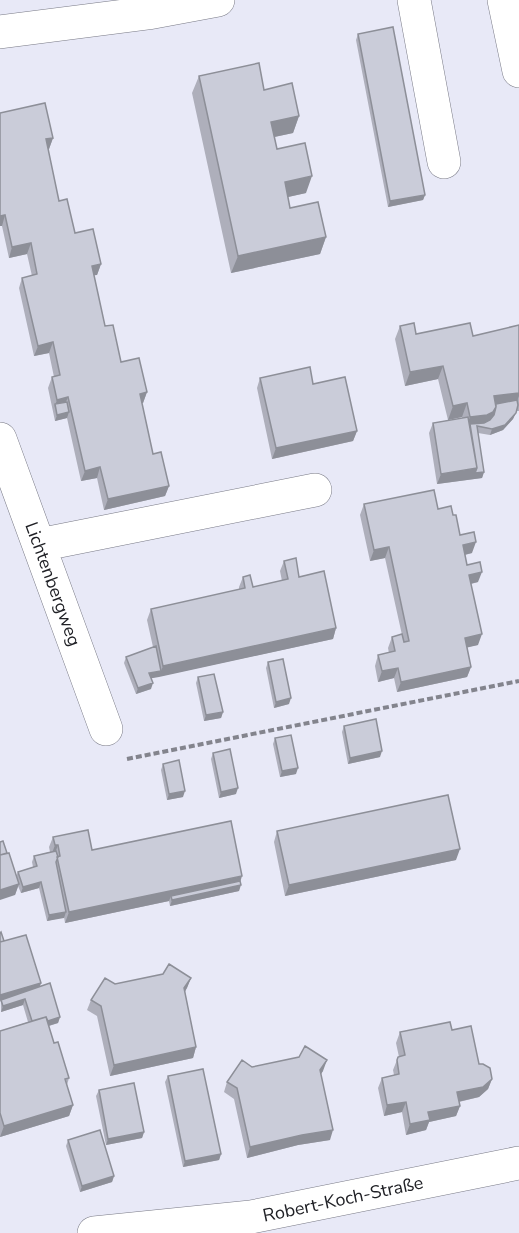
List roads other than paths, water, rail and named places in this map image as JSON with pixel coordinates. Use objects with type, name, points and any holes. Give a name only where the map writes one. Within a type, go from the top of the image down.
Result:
[{"type":"street","points":[[0,32],[148,13],[218,0]]},
{"type":"street","points":[[414,0],[444,162]]},
{"type":"street","points":[[504,0],[519,71]]},
{"type":"street","name":"Lichtenbergweg","points":[[0,439],[106,729]]},
{"type":"street","points":[[39,545],[315,490]]},
{"type":"street","name":"Robert-Koch-Straße","points":[[94,1233],[251,1217],[519,1163]]}]
